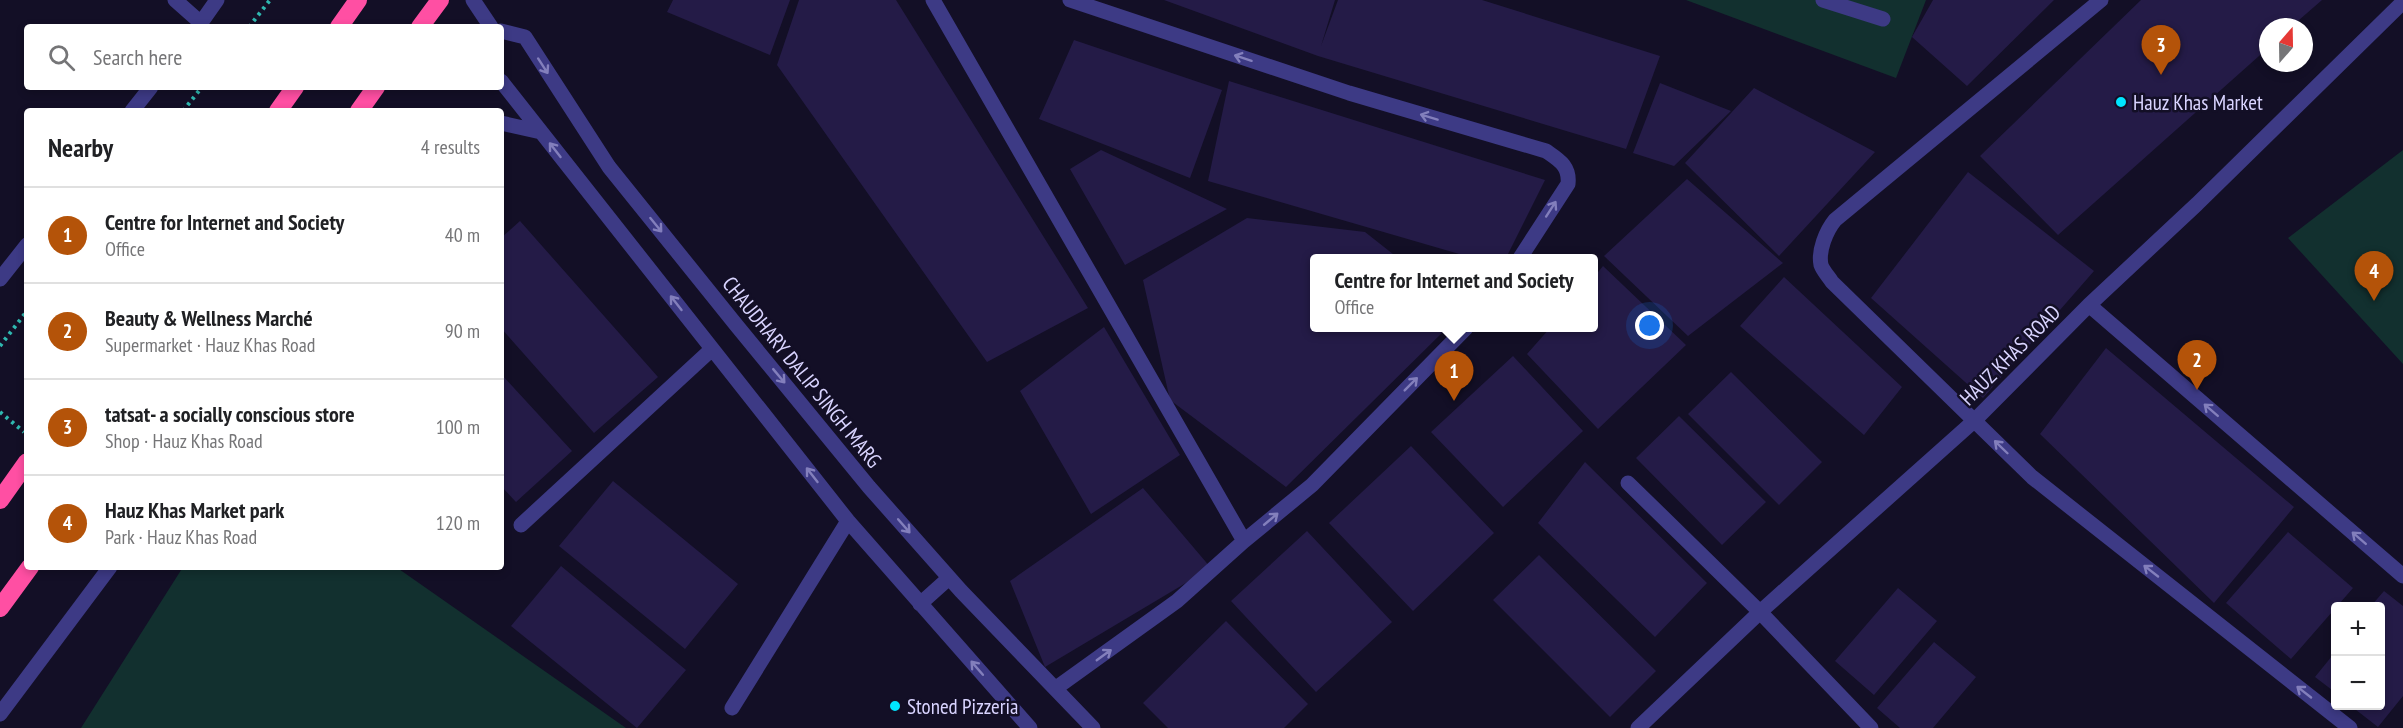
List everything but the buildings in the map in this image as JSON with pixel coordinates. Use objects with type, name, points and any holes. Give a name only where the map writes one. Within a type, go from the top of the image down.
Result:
[{"type":"highway","points":[[341,24],[358,0]]},
{"type":"highway","points":[[422,24],[440,0]]},
{"type":"highway","points":[[280,108],[293,90]]},
{"type":"highway","points":[[361,108],[374,90]]},
{"type":"highway","points":[[0,500],[24,466]]},
{"type":"highway","points":[[0,608],[28,570]]},
{"type":"street","points":[[175,0],[198,24]]},
{"type":"street","points":[[200,24],[217,0]]},
{"type":"street","points":[[473,0],[489,24]]},
{"type":"street","points":[[933,0],[1244,541]]},
{"type":"street","points":[[1070,0],[1349,93],[1546,151],[1560,160],[1568,171],[1568,184],[1523,254]]},
{"type":"street","points":[[1823,0],[1883,19]]},
{"type":"street","points":[[2102,0],[1834,220],[1825,236],[1821,265],[1832,282],[2032,477],[2350,728]]},
{"type":"street","name":"HAUZ KHAS ROAD","points":[[1638,728],[1760,612],[1974,421],[2089,305],[2206,196],[2403,2]]},
{"type":"street","name":"CHAUDHARY DALIP SINGH MARG","points":[[504,32],[525,37],[609,167],[869,487],[950,578],[1092,728]]},
{"type":"street","points":[[504,85],[848,521],[1030,728]]},
{"type":"street","points":[[134,108],[149,90]]},
{"type":"street","points":[[504,124],[541,132]]},
{"type":"street","points":[[0,279],[24,249]]},
{"type":"street","points":[[2089,305],[2403,576]]},
{"type":"street","points":[[1056,688],[1177,601],[1244,541],[1312,485],[1462,332]]},
{"type":"street","points":[[520,525],[712,349]]},
{"type":"street","points":[[1628,483],[1760,612],[1871,728]]},
{"type":"street","points":[[732,708],[848,521]]},
{"type":"street","points":[[0,714],[108,570]]},
{"type":"street","points":[[920,604],[950,578]]},
{"type":"path","points":[[251,24],[270,0]]},
{"type":"path","points":[[185,108],[200,90]]},
{"type":"path","points":[[0,346],[24,316]]},
{"type":"path","points":[[0,412],[24,432]]},
{"type":"green space","points":[[1686,0],[1926,0],[1896,78]]},
{"type":"green space","points":[[2403,150],[2403,364],[2288,238]]},
{"type":"green space","points":[[181,570],[400,570],[626,728],[81,728]]},
{"type":"place","name":"tatsat- a socially conscious store","points":[[2161,75]]},
{"type":"place","name":"Hauz Khas Market","points":[[2121,102]]},
{"type":"place","name":"Hauz Khas Market park","points":[[2374,301]]},
{"type":"place","name":"Beauty & Wellness Marché","points":[[2197,390]]},
{"type":"place","name":"Centre for Internet and Society","points":[[1454,401]]},
{"type":"place","name":"Stoned Pizzeria","points":[[895,706]]}]
